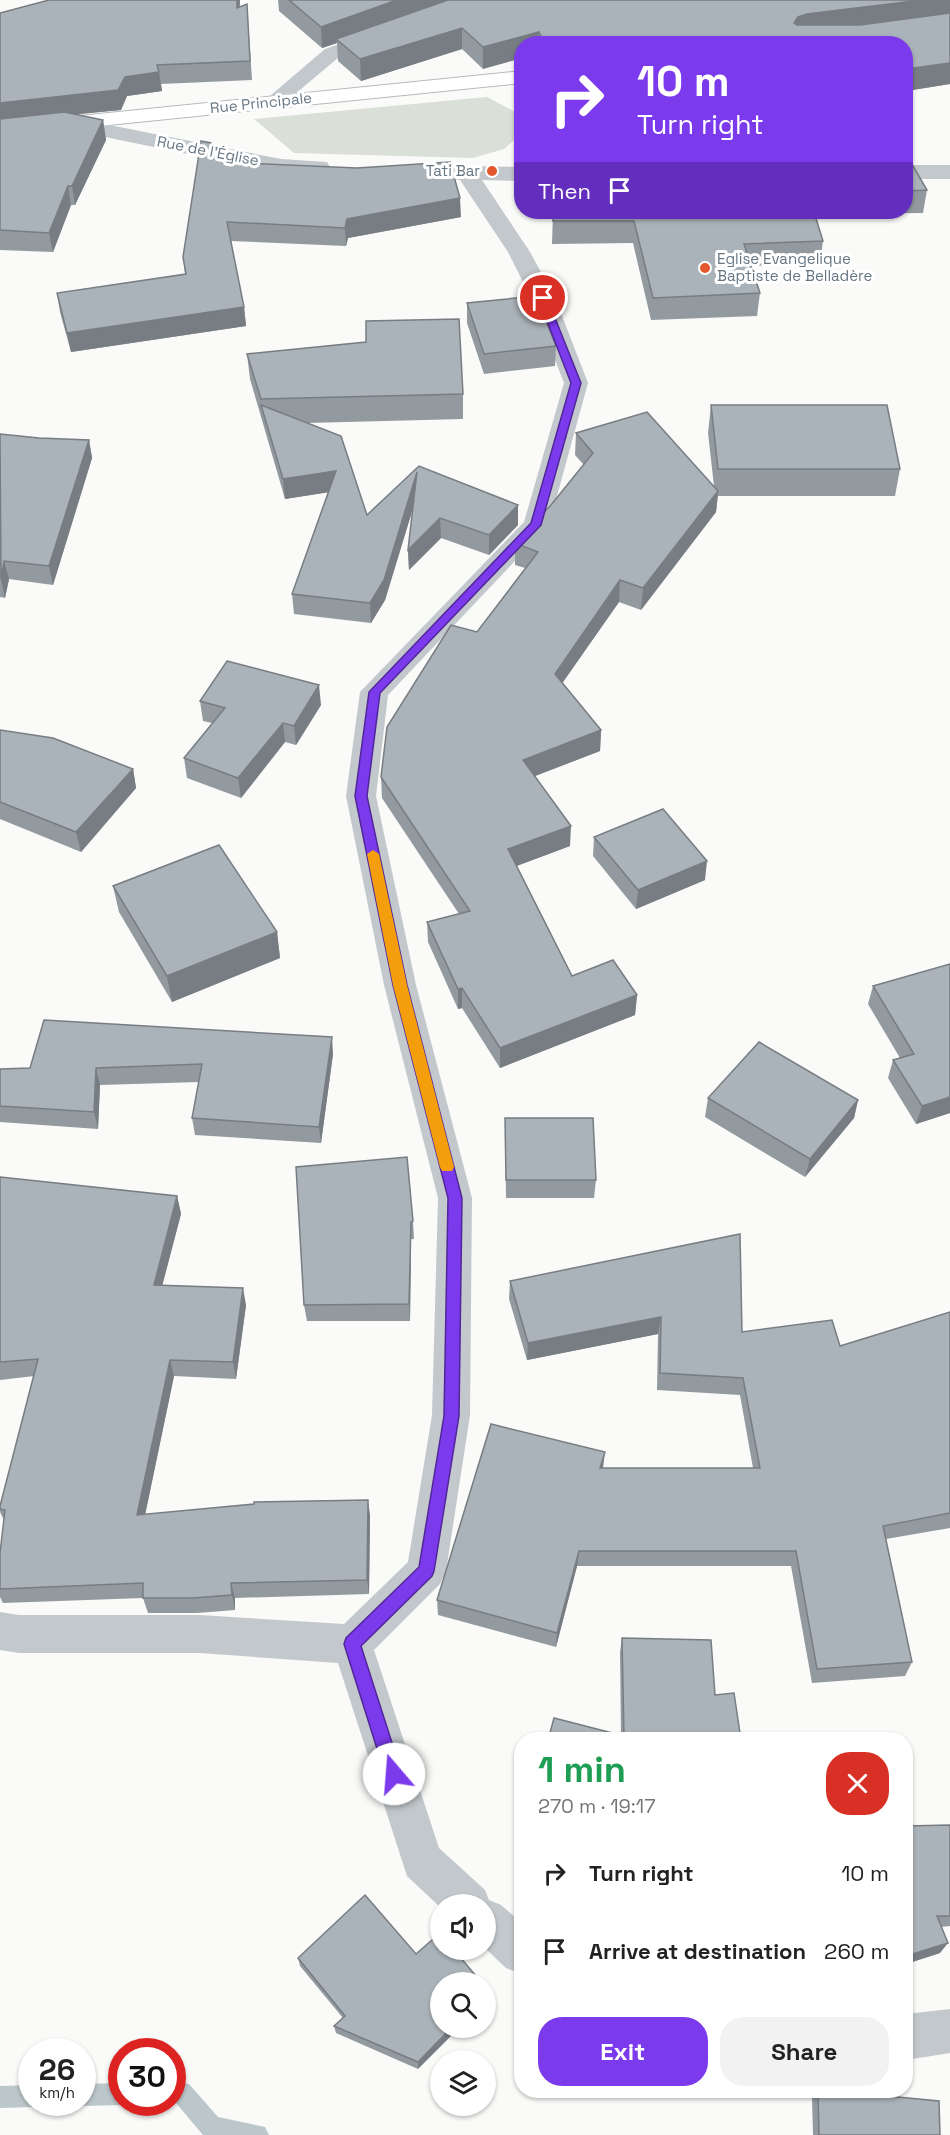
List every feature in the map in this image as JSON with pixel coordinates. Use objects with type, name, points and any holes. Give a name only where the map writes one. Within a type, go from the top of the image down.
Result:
[{"type":"main road","name":"Rue Principale","points":[[0,130],[74,124],[275,100],[514,79]]},
{"type":"street","points":[[275,100],[332,52],[394,32]]},
{"type":"street","name":"Rue de l'Église","points":[[74,124],[281,165],[339,168]]},
{"type":"street","points":[[432,172],[514,174]]},
{"type":"street","points":[[913,172],[950,172]]},
{"type":"street","points":[[0,1631],[19,1634],[200,1634],[352,1644],[426,1571],[452,1416],[455,1198],[400,985],[361,796],[374,692],[536,525],[576,383],[543,298],[519,252],[467,174]]},
{"type":"street","points":[[352,1644],[422,1861],[458,1894]]},
{"type":"street","points":[[496,1929],[514,1945]]},
{"type":"street","points":[[913,2036],[950,2031]]},
{"type":"shaded area","points":[[487,97],[514,111],[514,140],[504,149],[473,158],[294,153],[254,119]]},
{"type":"building","points":[[49,0],[237,0],[237,8],[247,4],[250,61],[157,65],[159,72],[125,77],[118,90],[0,103],[0,13]]},
{"type":"building","points":[[289,0],[397,0],[321,27]]},
{"type":"building","points":[[448,0],[922,0],[807,14],[798,17],[794,23],[797,25],[860,25],[950,13],[950,63],[913,68],[913,36],[541,36],[539,32],[514,36],[514,39],[483,47],[462,28],[360,59],[336,39]]},
{"type":"building","points":[[64,112],[103,120],[72,186],[68,186],[49,233],[0,230],[0,119]]},
{"type":"building","points":[[201,141],[211,143],[214,159],[246,159],[245,163],[357,168],[450,162],[460,198],[347,219],[345,228],[227,222],[244,307],[67,333],[57,293],[186,274],[183,257]]},
{"type":"building","points":[[913,166],[927,190],[913,191]]},
{"type":"building","points":[[553,219],[816,219],[823,241],[744,244],[760,293],[653,298],[634,221],[553,221]]},
{"type":"building","points":[[536,296],[556,346],[484,354],[467,303]]},
{"type":"building","points":[[459,319],[463,394],[261,399],[247,354],[366,342],[366,321]]},
{"type":"building","points":[[261,405],[341,436],[367,515],[419,466],[518,505],[489,535],[440,518],[408,550],[417,472],[384,580],[370,603],[292,594],[336,471],[283,479]]},
{"type":"building","points":[[711,405],[887,405],[900,469],[718,469]]},
{"type":"building","points":[[647,412],[718,491],[643,588],[620,580],[555,674],[601,730],[523,760],[571,826],[508,849],[572,976],[613,960],[637,995],[500,1048],[462,988],[458,989],[427,922],[470,911],[381,777],[387,727],[451,625],[477,632],[538,552],[515,543],[551,505],[593,453],[576,433]]},
{"type":"building","points":[[0,434],[89,440],[49,566],[4,561],[1,579]]},
{"type":"building","points":[[227,661],[319,685],[294,726],[283,723],[238,778],[184,758],[225,708],[200,701]]},
{"type":"building","points":[[0,730],[53,738],[133,769],[76,832],[0,802]]},
{"type":"building","points":[[663,809],[707,861],[638,890],[594,837]]},
{"type":"building","points":[[219,845],[277,932],[167,976],[113,886]]},
{"type":"building","points":[[950,964],[950,1097],[922,1106],[893,1060],[914,1054],[873,986]]},
{"type":"building","points":[[44,1020],[332,1037],[319,1127],[192,1118],[202,1064],[96,1068],[94,1112],[0,1106],[0,1069],[30,1068]]},
{"type":"building","points":[[759,1042],[858,1100],[810,1159],[708,1098]]},
{"type":"building","points":[[505,1118],[593,1118],[596,1180],[506,1180]]},
{"type":"building","points":[[407,1157],[413,1221],[411,1222],[409,1304],[304,1305],[296,1167]]},
{"type":"building","points":[[0,1177],[177,1196],[154,1285],[243,1288],[233,1362],[170,1360],[137,1515],[254,1504],[254,1502],[368,1500],[367,1580],[231,1583],[232,1595],[193,1598],[143,1598],[143,1583],[0,1589],[0,1553],[5,1510],[0,1509],[0,1506],[38,1359],[0,1362]]},
{"type":"building","points":[[740,1234],[742,1332],[832,1320],[840,1346],[950,1312],[950,1513],[883,1526],[912,1662],[817,1669],[796,1551],[579,1551],[557,1633],[437,1600],[491,1424],[605,1452],[600,1468],[760,1468],[743,1378],[660,1373],[661,1317],[528,1343],[510,1281]]},
{"type":"building","points":[[622,1638],[711,1640],[715,1695],[734,1693],[740,1732],[624,1732]]},
{"type":"building","points":[[554,1718],[608,1732],[550,1732]]},
{"type":"building","points":[[950,1825],[950,1916],[937,1916],[948,1943],[913,1954],[913,1826]]},
{"type":"building","points":[[365,1895],[416,1954],[430,1942],[430,1960],[462,1960],[473,1972],[430,1972],[430,2038],[441,2038],[418,2062],[334,2026],[345,2016],[298,1958]]},
{"type":"building","points":[[818,2098],[908,2098],[939,2101],[940,2135],[819,2135]]},
{"type":"waterway","points":[[96,2095],[108,2094]]},
{"type":"waterway","points":[[0,2097],[18,2096]]},
{"type":"waterway","points":[[186,2098],[212,2128],[257,2135]]},
{"type":"slow traffic","points":[[373,854],[400,985],[447,1167]]},
{"type":"place","name":"Tati Bar","points":[[492,171]]},
{"type":"place","name":"Eglise Evangelique Baptiste de Belladère","points":[[705,268]]},
{"type":"route","points":[[394,1774],[352,1644],[426,1571],[452,1416],[455,1198],[400,985],[361,796],[374,692],[536,525],[576,383],[543,298]]}]
